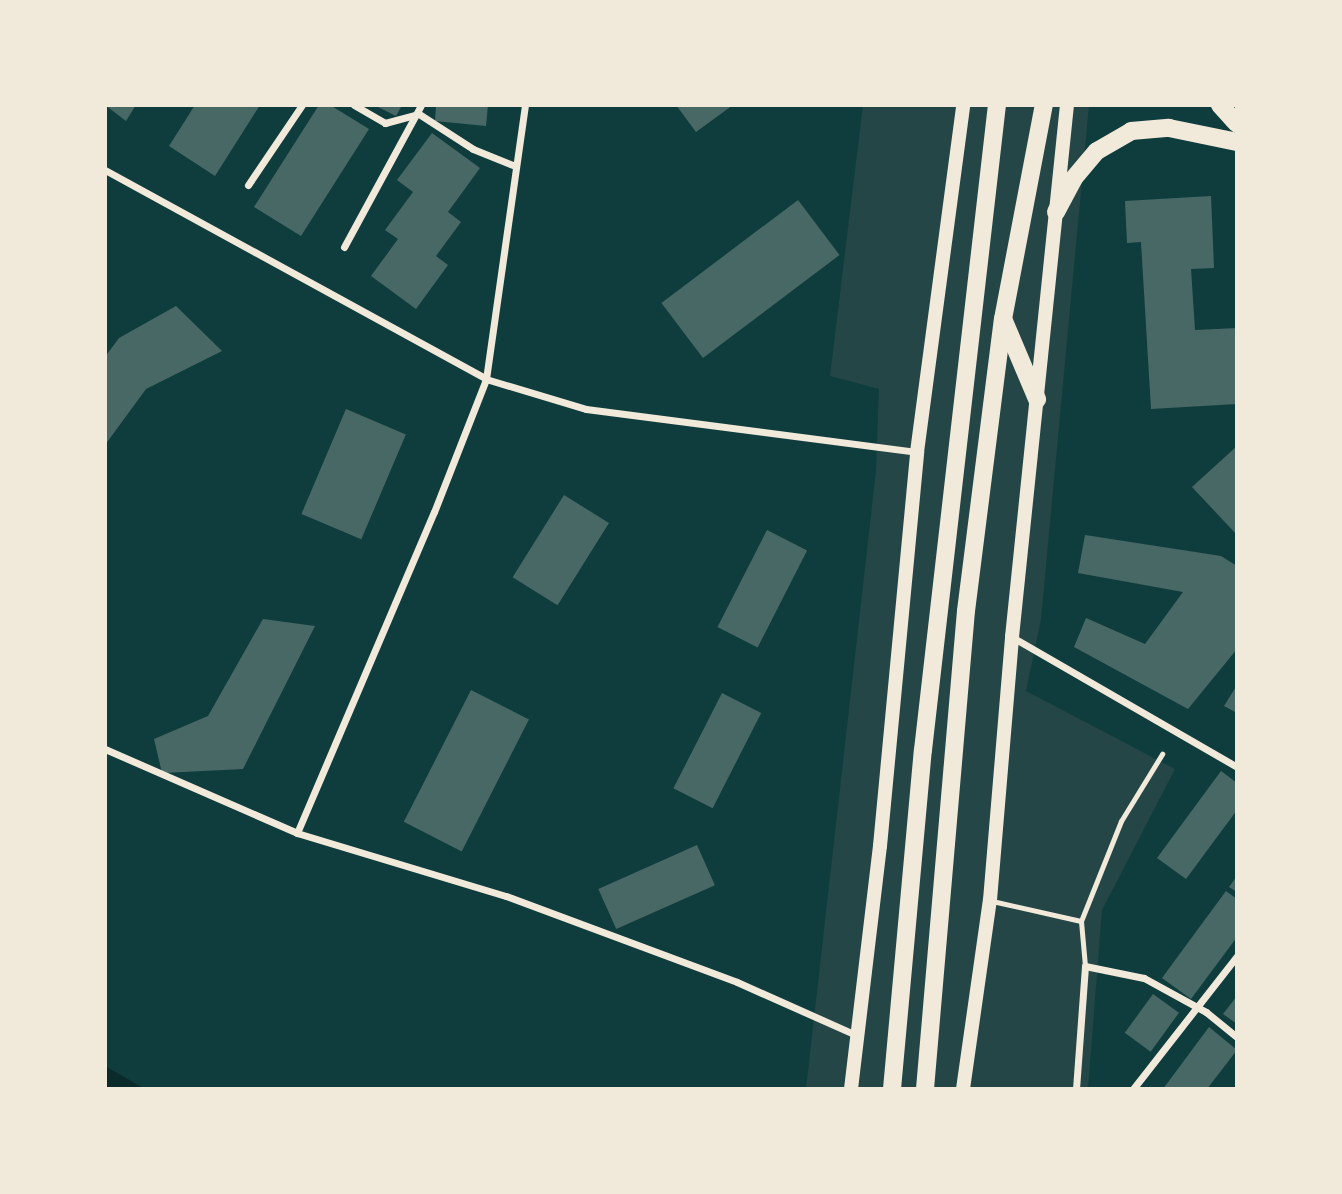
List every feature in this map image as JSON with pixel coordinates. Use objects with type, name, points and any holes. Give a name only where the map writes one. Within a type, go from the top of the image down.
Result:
[{"type":"main road","points":[[851,1089],[880,846],[917,452],[963,105]]},
{"type":"main road","points":[[892,1089],[923,750],[997,105]]},
{"type":"main road","points":[[925,1089],[966,611],[1003,319],[1044,105]]},
{"type":"main road","points":[[963,1089],[990,900],[1012,637],[1067,105]]},
{"type":"main road","points":[[1220,105],[1237,124]]},
{"type":"main road","points":[[1056,212],[1074,178],[1097,151],[1131,131],[1169,128],[1237,142]]},
{"type":"main road","points":[[1003,319],[1037,399]]},
{"type":"street","points":[[248,186],[302,105]]},
{"type":"street","points":[[354,105],[385,123],[419,114],[473,149],[515,166]]},
{"type":"street","points":[[344,247],[419,114],[421,105]]},
{"type":"street","points":[[297,833],[434,512],[486,379],[526,105]]},
{"type":"street","points":[[105,170],[486,379],[586,409],[917,452]]},
{"type":"street","points":[[1012,637],[1237,767]]},
{"type":"street","points":[[105,749],[297,833],[506,896],[737,982],[856,1035]]},
{"type":"street","points":[[1133,1089],[1237,956]]},
{"type":"street","points":[[1076,1089],[1084,966],[1144,978],[1197,1007],[1237,1037]]},
{"type":"lane","points":[[1084,966],[1081,921],[1121,821],[1162,754]]},
{"type":"lane","points":[[990,900],[1081,921]]},
{"type":"shaded area","points":[[863,105],[1089,105],[1041,619],[1026,691],[1175,769],[1102,910],[1088,1089],[806,1089],[876,471],[879,389],[830,376]]},
{"type":"shaded area","points":[[105,1066],[145,1089],[105,1089]]},
{"type":"building","points":[[105,105],[136,105],[126,121]]},
{"type":"building","points":[[195,105],[260,105],[215,176],[169,146]]},
{"type":"building","points":[[319,105],[330,105],[369,129],[301,236],[254,207]]},
{"type":"building","points":[[374,105],[402,105],[396,116]]},
{"type":"building","points":[[436,105],[488,105],[486,126],[435,121]]},
{"type":"building","points":[[676,105],[733,105],[696,132]]},
{"type":"building","points":[[432,133],[480,168],[448,212],[461,222],[436,256],[448,265],[416,309],[371,276],[398,239],[385,230],[413,192],[397,180]]},
{"type":"building","points":[[1211,196],[1214,268],[1191,269],[1195,330],[1237,328],[1237,404],[1151,409],[1141,242],[1127,243],[1125,201]]},
{"type":"building","points":[[798,200],[840,255],[703,358],[661,303]]},
{"type":"building","points":[[176,306],[222,351],[146,389],[105,445],[105,357],[119,338]]},
{"type":"building","points":[[346,409],[406,434],[361,539],[301,514]]},
{"type":"building","points":[[1237,446],[1237,535],[1192,487]]},
{"type":"building","points":[[564,495],[609,523],[558,605],[513,577]]},
{"type":"building","points":[[767,530],[807,550],[758,648],[718,627]]},
{"type":"building","points":[[1085,535],[1221,556],[1237,566],[1237,649],[1188,709],[1074,647],[1086,618],[1145,644],[1183,592],[1078,573]]},
{"type":"building","points":[[263,619],[315,626],[243,769],[162,773],[154,739],[208,716]]},
{"type":"building","points":[[1237,685],[1237,713],[1224,706]]},
{"type":"building","points":[[471,690],[529,720],[462,851],[404,822]]},
{"type":"building","points":[[722,693],[761,713],[713,808],[673,788]]},
{"type":"building","points":[[1221,771],[1237,783],[1237,810],[1186,879],[1157,858]]},
{"type":"building","points":[[697,845],[715,885],[616,929],[598,889]]},
{"type":"building","points":[[1237,876],[1237,892],[1229,887]]},
{"type":"building","points":[[1226,891],[1237,899],[1237,937],[1191,999],[1162,978]]},
{"type":"building","points":[[1153,994],[1179,1013],[1151,1052],[1125,1033]]},
{"type":"building","points":[[1237,996],[1237,1024],[1223,1014]]},
{"type":"building","points":[[1209,1027],[1237,1050],[1207,1089],[1163,1089]]}]
